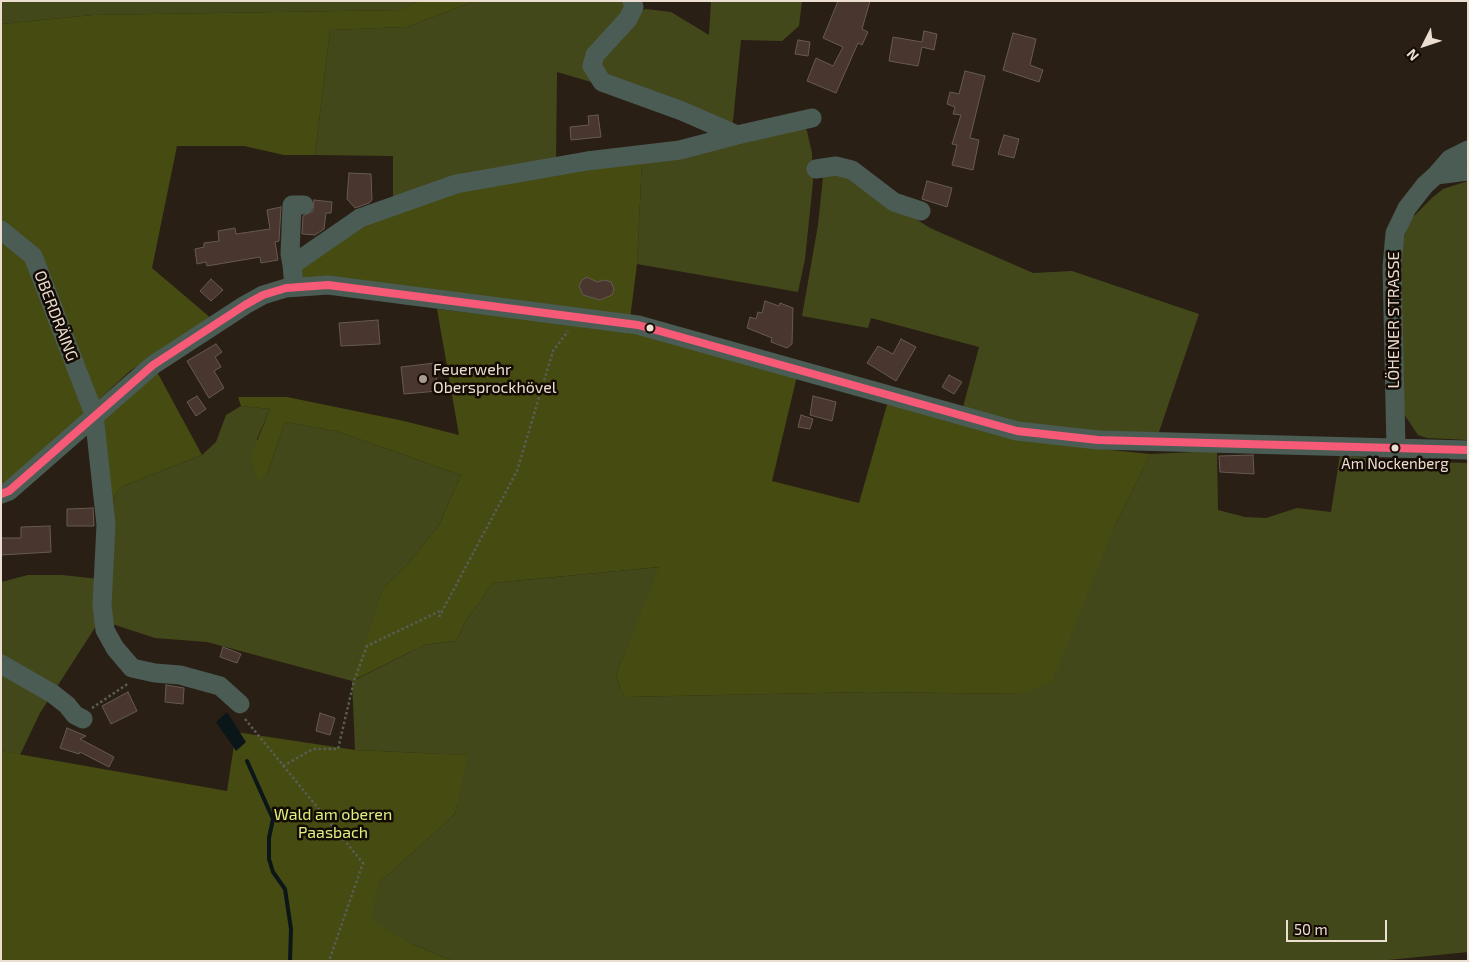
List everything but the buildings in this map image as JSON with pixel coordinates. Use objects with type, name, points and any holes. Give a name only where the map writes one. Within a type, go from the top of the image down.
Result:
[{"type":"street","points":[[632,1],[634,7],[628,19],[595,55],[592,66],[595,74],[602,82],[623,92],[682,111],[737,135]]},
{"type":"street","points":[[292,265],[360,218],[456,184],[587,161],[680,150],[812,118]]},
{"type":"street","name":"LÖHENER STRASSE","points":[[1396,449],[1392,267],[1395,234],[1414,196],[1450,159],[1468,150]]},
{"type":"street","points":[[816,169],[836,166],[852,170],[894,202],[921,211]]},
{"type":"street","points":[[1436,175],[1468,170]]},
{"type":"street","points":[[294,287],[290,254],[292,204],[304,205]]},
{"type":"street","name":"OBERDRÄING","points":[[1,230],[33,256],[94,414],[106,525],[102,605],[104,630],[115,648],[132,668]]},
{"type":"street","points":[[1,494],[9,491],[152,364],[263,295],[294,287],[328,285],[638,325],[1017,431],[1098,440],[1468,450]]},
{"type":"street","points":[[1,664],[53,694],[67,705],[75,715],[83,719]]},
{"type":"street","points":[[132,668],[155,673],[180,675],[220,686],[240,709]]},
{"type":"path","points":[[439,617],[517,471],[553,351],[578,317]]},
{"type":"path","points":[[283,766],[314,749],[338,749],[354,681],[367,646],[444,609]]},
{"type":"path","points":[[83,719],[98,702],[126,686],[131,680],[132,668]]},
{"type":"path","points":[[240,709],[283,766],[363,862],[329,961]]},
{"type":"green space","points":[[1,1],[419,1],[402,10],[93,15],[1,24]]},
{"type":"green space","points":[[419,1],[475,1],[407,27],[330,30],[315,155],[284,155],[244,146],[177,146],[152,268],[212,319],[177,339],[130,371],[8,483],[1,487],[1,24],[93,15],[401,10]]},
{"type":"green space","points":[[475,1],[629,1],[604,39],[598,84],[557,72],[556,160],[393,199],[393,156],[315,155],[330,30],[407,27]]},
{"type":"green space","points":[[711,1],[802,1],[799,26],[782,41],[741,40],[732,131],[602,79],[598,57],[639,11],[646,9],[671,12],[709,35]]},
{"type":"green space","points":[[801,123],[807,131],[812,153],[813,182],[805,259],[798,292],[637,264],[642,161]]},
{"type":"green space","points":[[642,161],[637,264],[630,319],[297,281],[301,268],[355,227],[462,189]]},
{"type":"green space","points":[[837,169],[930,228],[1033,273],[1072,271],[1199,314],[1158,435],[1097,433],[1018,424],[962,411],[979,347],[871,318],[868,328],[802,316],[818,225],[823,177]]},
{"type":"green space","points":[[1468,181],[1468,440],[1427,438],[1418,435],[1402,411],[1401,247],[1410,220],[1433,197],[1443,189]]},
{"type":"green space","points":[[437,309],[629,331],[797,376],[772,481],[859,503],[888,401],[1101,449],[1150,454],[1114,528],[1052,682],[1021,694],[869,692],[624,697],[616,675],[659,567],[493,583],[466,621],[456,641],[424,645],[352,681],[383,588],[408,564],[439,525],[461,475],[336,431],[285,422],[267,474],[258,482],[251,456],[270,409],[241,406],[238,397],[287,397],[404,421],[459,435]]},
{"type":"green space","points":[[156,370],[202,455],[123,486],[115,495],[110,519],[98,416]]},
{"type":"green space","name":"Wald am oberen Paasbach","points":[[241,406],[270,409],[257,439],[267,474],[285,422],[336,431],[461,475],[439,525],[408,564],[383,588],[353,681],[424,645],[456,641],[466,621],[493,583],[660,567],[616,675],[624,697],[869,692],[1021,694],[1114,528],[1150,454],[1217,451],[1218,510],[1245,517],[1266,518],[1297,508],[1331,512],[1340,455],[1393,461],[1468,463],[1468,952],[1378,961],[453,961],[412,944],[386,930],[282,961],[291,753],[468,755],[355,750],[352,681],[207,642],[155,638],[106,622],[110,519],[115,495],[123,486],[202,455],[216,442],[226,415]],"holes":[[[457,804],[455,814],[379,883],[378,876]]]},
{"type":"green space","points":[[28,575],[62,575],[99,579],[98,623],[40,713],[20,755],[1,751],[1,582]]},
{"type":"green space","name":"Wald am oberen Paasbach","points":[[236,732],[355,750],[468,755],[455,814],[379,883],[371,920],[412,944],[453,961],[1,961],[1,751],[227,791]]},
{"type":"shaded area","points":[[227,712],[246,742],[236,751],[216,722]]},
{"type":"waterway","points":[[247,761],[273,819],[269,838],[269,859],[273,872],[285,889],[291,929],[290,961]]},
{"type":"transit line","points":[[1,494],[9,491],[153,365],[245,305],[263,295],[286,288],[328,285],[638,325],[1017,431],[1098,440],[1468,450]]},
{"type":"place","name":"Feuerwehr Obersprockhövel","points":[[423,379]]},
{"type":"place","name":"Am Nockenberg","points":[[1395,448]]}]
